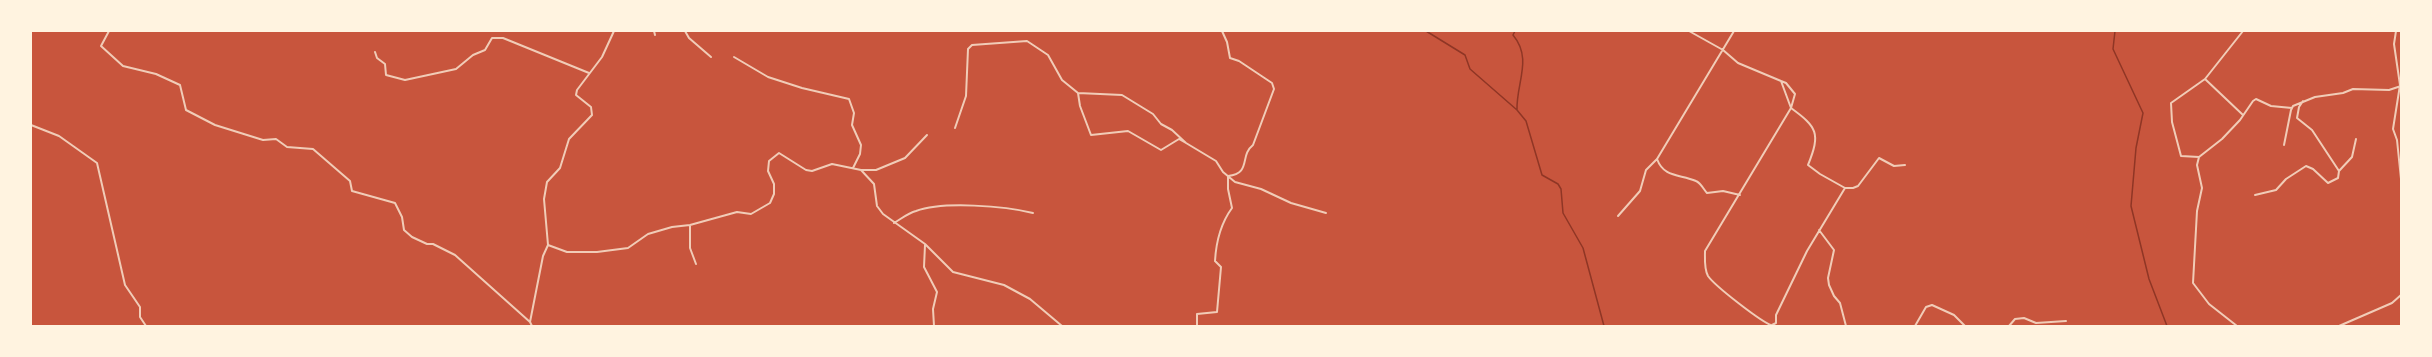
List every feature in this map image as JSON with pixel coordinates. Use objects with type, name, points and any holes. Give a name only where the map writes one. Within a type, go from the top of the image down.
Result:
[{"type":"street","points":[[109,31],[101,46],[123,66],[156,74],[180,85],[186,110],[215,124],[263,140],[276,139],[288,147],[313,148],[350,181],[352,191],[395,203],[402,217],[404,230],[412,237],[427,244],[433,244],[455,255],[530,322],[532,326]]},
{"type":"street","points":[[530,322],[544,256],[548,245],[544,199],[547,182],[560,168],[569,139],[592,115],[591,107],[576,95],[577,90],[602,57],[614,31]]},
{"type":"street","points":[[654,31],[655,35]]},
{"type":"street","points":[[685,31],[689,38],[711,57]]},
{"type":"street","points":[[1222,31],[1227,42],[1230,58],[1239,61],[1272,83],[1274,89],[1253,145],[1247,149],[1243,169],[1237,175],[1228,176]]},
{"type":"street","points":[[1689,31],[1723,50],[1738,63],[1786,83],[1796,94],[1791,108],[1706,251],[1705,265],[1708,276],[1744,307],[1772,326],[1776,324],[1776,315],[1819,230],[1845,188]]},
{"type":"street","points":[[1618,216],[1640,191],[1646,170],[1657,159],[1734,31]]},
{"type":"street","points":[[2199,157],[2181,156],[2172,122],[2171,103],[2205,79],[2243,31]]},
{"type":"street","points":[[2396,31],[2394,44],[2400,85],[2393,129],[2397,140],[2401,179]]},
{"type":"street","points":[[375,52],[377,58],[386,64],[386,75],[405,80],[456,69],[473,55],[485,50],[492,38],[503,38],[589,73]]},
{"type":"street","points":[[955,128],[966,96],[968,49],[972,45],[1027,40],[1048,55],[1062,80],[1078,93],[1122,95],[1153,114],[1160,124],[1172,130],[1186,143]]},
{"type":"street","points":[[734,57],[768,77],[802,88],[847,98],[852,102],[854,113],[852,125],[861,145],[860,154],[853,168]]},
{"type":"street","points":[[2205,79],[2243,115]]},
{"type":"street","points":[[1781,81],[1791,108],[1810,122],[1817,133],[1814,150],[1808,165],[1820,174],[1845,188],[1853,188],[1858,186],[1880,158],[1894,166],[1905,165]]},
{"type":"street","points":[[2237,326],[2209,304],[2193,282],[2197,211],[2202,188],[2197,165],[2199,157],[2222,139],[2240,120],[2256,99],[2271,106],[2292,108],[2304,100],[2353,90],[2390,90],[2400,85]]},
{"type":"street","points":[[1078,93],[1080,106],[1091,135],[1128,131],[1162,150],[1179,139],[1216,161],[1228,176],[1245,186],[1261,189],[1291,203],[1326,213]]},
{"type":"street","points":[[2304,100],[2299,107],[2297,118],[2312,130],[2339,171]]},
{"type":"street","points":[[2284,145],[2292,108]]},
{"type":"street","points":[[31,125],[59,136],[97,163],[125,285],[140,307],[140,317],[146,326]]},
{"type":"street","points":[[548,245],[567,252],[597,252],[628,248],[648,234],[672,227],[690,225],[737,212],[751,214],[770,203],[774,194],[774,184],[768,171],[769,161],[779,153],[806,170],[832,164],[860,170],[876,170],[895,164],[904,158],[927,135]]},
{"type":"street","points":[[2255,195],[2276,190],[2286,179],[2306,166],[2312,169],[2328,183],[2338,178],[2339,171],[2352,157],[2356,139]]},
{"type":"street","points":[[1657,159],[1660,167],[1668,174],[1698,182],[1707,193],[1723,191],[1740,194]]},
{"type":"street","points":[[860,170],[874,184],[877,206],[883,214],[925,244],[953,272],[1004,285],[1030,299],[1062,326]]},
{"type":"street","points":[[1197,326],[1197,314],[1217,312],[1221,268],[1215,261],[1216,245],[1228,214],[1232,208],[1228,189],[1228,176]]},
{"type":"street","points":[[894,223],[916,211],[937,206],[989,207],[1033,213]]},
{"type":"street","points":[[690,225],[690,248],[696,264]]},
{"type":"street","points":[[1819,230],[1834,250],[1828,278],[1829,285],[1834,296],[1840,303],[1846,326]]},
{"type":"street","points":[[925,244],[924,267],[937,292],[933,309],[934,326]]},
{"type":"street","points":[[2339,326],[2392,303],[2401,295]]},
{"type":"street","points":[[1915,326],[1926,307],[1932,305],[1954,315],[1965,326]]},
{"type":"street","points":[[2009,326],[2015,319],[2024,318],[2036,323],[2066,321]]},
{"type":"waterway","points":[[1426,31],[1465,55],[1470,69],[1517,110],[1526,121],[1542,175],[1558,184],[1561,189],[1563,213],[1583,248],[1604,326]]},
{"type":"waterway","points":[[1515,31],[1513,35],[1519,44],[1523,62],[1517,100],[1517,110]]},
{"type":"waterway","points":[[2115,31],[2113,49],[2143,113],[2136,148],[2131,206],[2149,279],[2167,326]]}]
